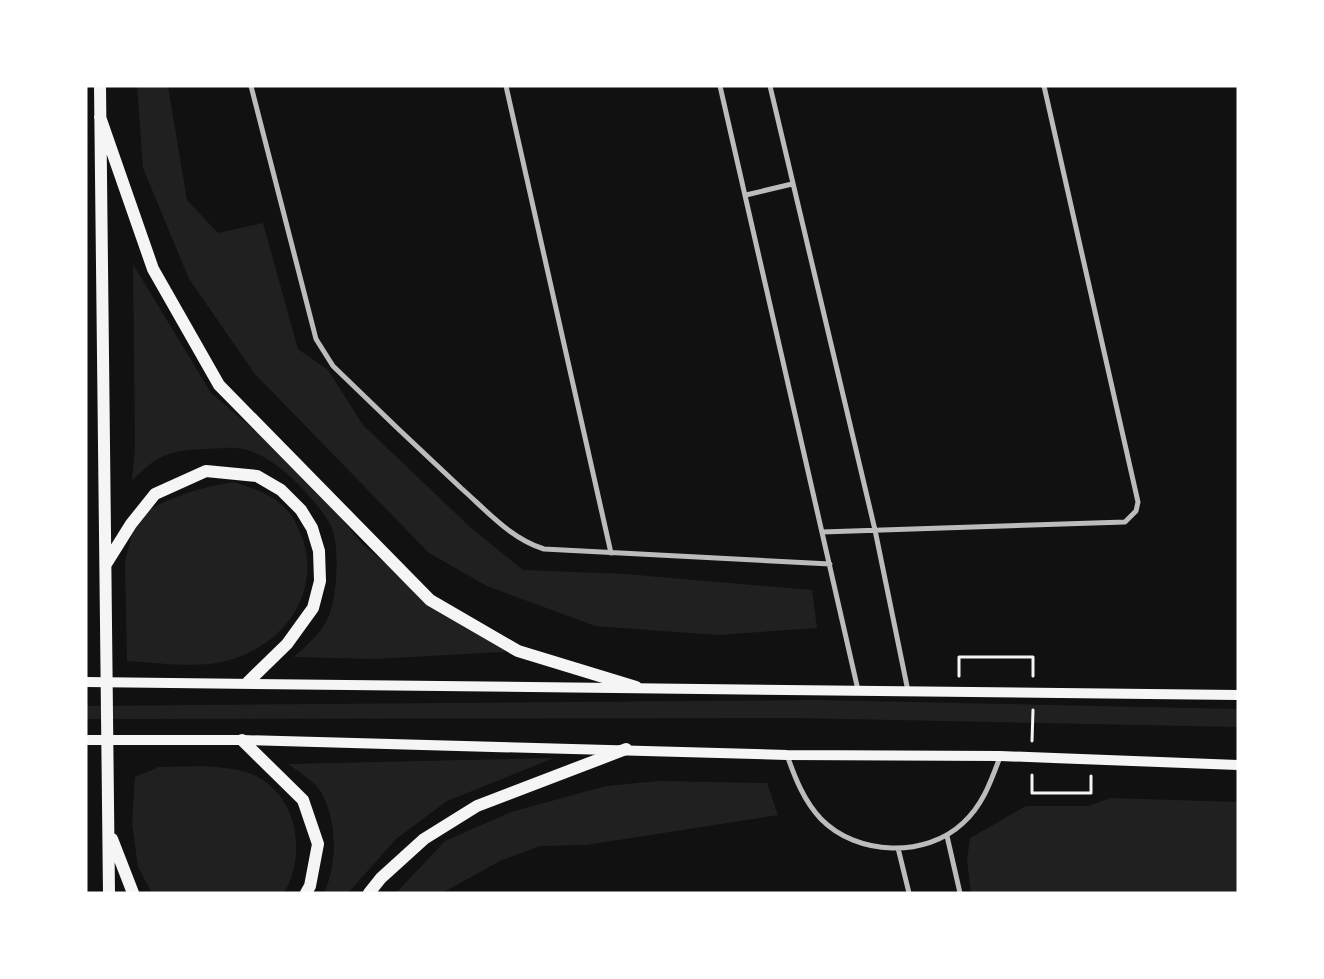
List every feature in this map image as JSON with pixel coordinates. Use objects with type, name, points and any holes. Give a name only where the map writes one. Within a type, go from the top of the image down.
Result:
[{"type":"main road","points":[[100,86],[109,893]]},
{"type":"main road","points":[[100,117],[153,269],[219,385],[430,600],[518,651],[636,687]]},
{"type":"main road","points":[[106,564],[131,524],[155,494],[206,470],[257,476],[280,490],[301,510],[312,528],[319,551],[320,581],[313,608],[286,644],[248,682]]},
{"type":"main road","points":[[86,682],[162,681],[1238,695]]},
{"type":"main road","points":[[86,740],[242,740],[626,749],[787,755],[1000,756],[1238,765]]},
{"type":"main road","points":[[242,740],[303,800],[318,844],[310,886],[306,893]]},
{"type":"main road","points":[[369,893],[381,878],[424,839],[476,806],[626,749]]},
{"type":"main road","points":[[108,832],[134,893]]},
{"type":"street","points":[[251,86],[316,339],[333,366],[429,459],[510,532],[527,544],[544,549],[830,564]]},
{"type":"street","points":[[506,86],[611,553]]},
{"type":"street","points":[[720,86],[858,690]]},
{"type":"street","points":[[770,86],[875,530],[908,691]]},
{"type":"street","points":[[822,532],[1125,522],[1136,511],[1138,502],[1044,86]]},
{"type":"street","points":[[746,195],[792,184]]},
{"type":"street","points":[[787,755],[799,787],[820,818],[837,833],[882,848],[915,847],[947,836],[964,822],[987,792],[1000,756]]},
{"type":"street","points":[[947,836],[960,893]]},
{"type":"street","points":[[898,848],[909,893]]},
{"type":"path","points":[[959,657],[1033,657],[1033,677]]},
{"type":"path","points":[[1032,744],[1033,706]]},
{"type":"path","points":[[1032,773],[1032,793],[1091,793]]},
{"type":"shaded area","points":[[137,86],[168,86],[187,200],[218,233],[263,223],[298,349],[328,370],[363,425],[470,527],[523,570],[625,574],[812,590],[817,628],[717,635],[595,626],[487,586],[429,553],[255,374],[189,279],[143,168]]},
{"type":"shaded area","points":[[133,264],[211,393],[305,473],[362,544],[430,600],[518,651],[376,659],[294,657],[320,631],[327,620],[333,600],[337,558],[336,545],[330,524],[315,502],[284,471],[269,460],[245,449],[224,448],[172,453],[149,465],[132,481],[135,446]]},
{"type":"shaded area","points":[[234,482],[263,493],[282,504],[296,524],[303,540],[307,559],[307,578],[295,612],[284,627],[270,640],[254,650],[223,662],[196,665],[127,661],[125,561],[137,516],[184,494]]},
{"type":"shaded area","points":[[818,700],[1238,709],[1238,727],[794,718],[86,719],[86,706]]},
{"type":"shaded area","points":[[554,758],[447,801],[396,839],[348,893],[324,893],[332,868],[334,842],[330,815],[318,788],[288,764]]},
{"type":"shaded area","points":[[205,766],[232,769],[252,774],[272,787],[282,799],[295,829],[296,846],[291,878],[284,893],[152,893],[138,867],[132,823],[135,777],[159,767]]},
{"type":"shaded area","points":[[658,781],[767,783],[778,815],[586,845],[540,846],[502,860],[442,893],[396,893],[445,841],[511,812],[606,786]]},
{"type":"shaded area","points":[[1111,798],[1238,802],[1238,893],[971,893],[967,860],[970,838],[1026,806],[1088,806]]}]
